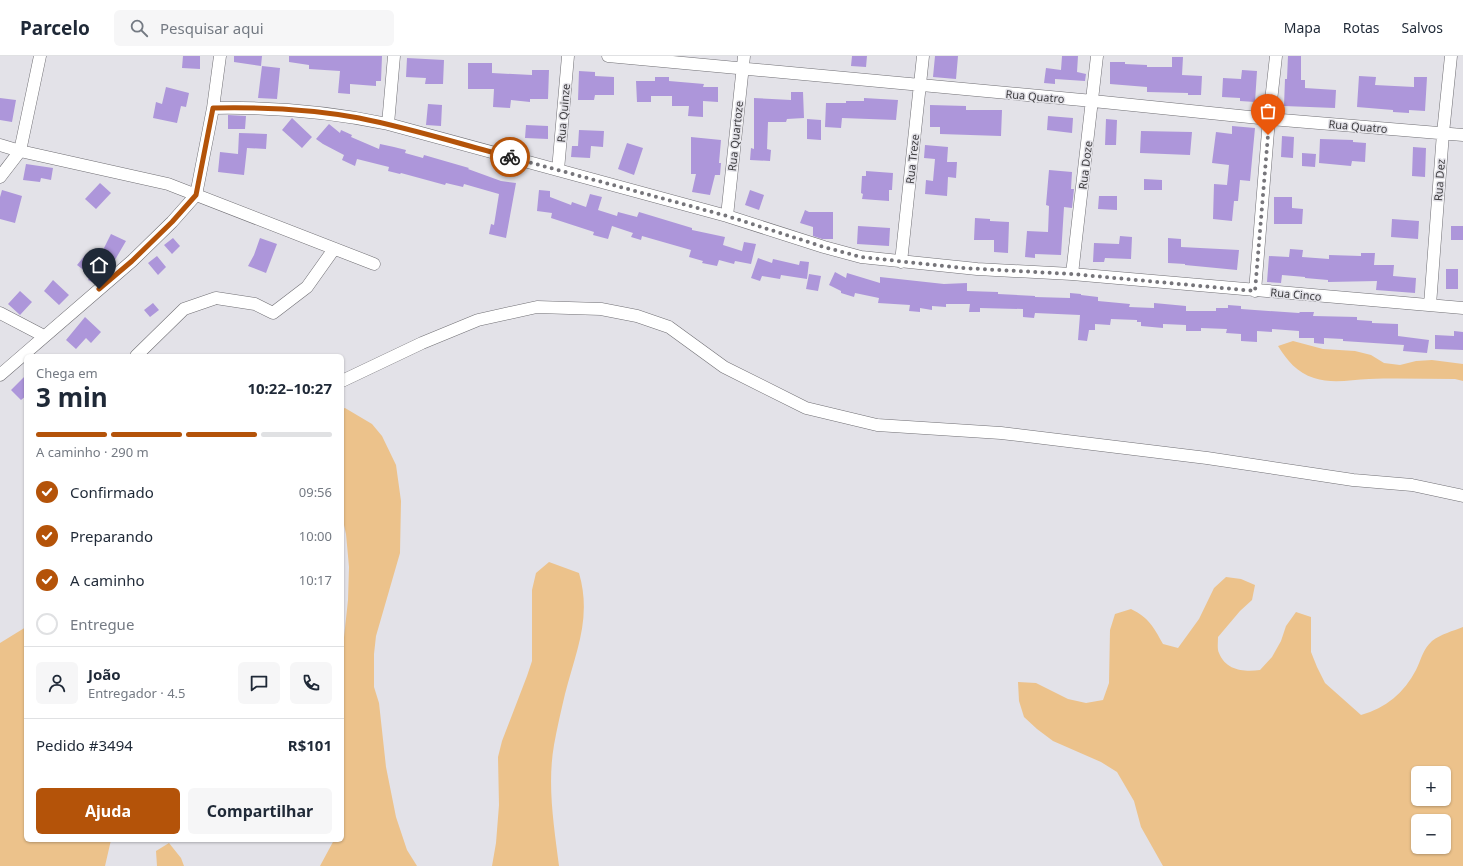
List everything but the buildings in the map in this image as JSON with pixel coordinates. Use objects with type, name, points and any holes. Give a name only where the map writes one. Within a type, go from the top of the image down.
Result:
[{"type":"street","points":[[0,177],[20,152],[40,56]]},
{"type":"street","points":[[0,375],[132,261],[172,222],[196,195],[213,108],[220,56]]},
{"type":"street","points":[[388,124],[394,56]]},
{"type":"street","name":"Rua Quinze","points":[[558,170],[568,56]]},
{"type":"street","name":"Rua Quatro","points":[[608,56],[1269,119],[1463,135]]},
{"type":"street","name":"Rua Quartoze","points":[[727,216],[744,56]]},
{"type":"street","name":"Rua Treze","points":[[901,262],[923,56]]},
{"type":"street","name":"Rua Doze","points":[[1072,274],[1097,56]]},
{"type":"street","points":[[1255,291],[1269,119],[1276,56]]},
{"type":"street","name":"Rua Dez","points":[[1430,305],[1450,56]]},
{"type":"street","name":"Rua Cinco","points":[[213,108],[243,108],[324,113],[388,124],[727,216],[840,252],[861,257],[977,269],[1072,274],[1463,308]]},
{"type":"street","points":[[0,145],[20,152],[168,184],[374,264]]},
{"type":"street","points":[[138,354],[184,309],[216,298],[255,304],[273,313],[307,287],[334,249]]},
{"type":"street","points":[[344,380],[422,342],[478,320],[538,307],[601,309],[637,316],[669,326],[724,367],[806,408],[877,425],[1017,435],[1207,458],[1353,480],[1412,485],[1463,496]]},
{"type":"street","points":[[0,313],[44,336]]},
{"type":"shaded area","points":[[1293,341],[1323,349],[1355,351],[1371,355],[1384,363],[1400,365],[1416,361],[1432,360],[1463,364],[1463,381],[1455,379],[1369,379],[1348,381],[1321,380],[1302,373],[1289,361],[1278,346]]},
{"type":"shaded area","points":[[344,408],[372,424],[382,436],[396,465],[401,501],[400,553],[376,636],[374,654],[374,687],[379,703],[386,767],[396,817],[407,850],[417,866],[320,866],[333,842],[344,842],[344,637],[348,600],[349,567],[344,525]]},
{"type":"shaded area","points":[[549,562],[579,573],[583,589],[584,605],[578,649],[565,694],[552,760],[552,806],[559,866],[492,866],[496,843],[499,805],[498,757],[502,741],[532,661],[532,590],[536,573]]},
{"type":"shaded area","points":[[1226,577],[1241,579],[1255,585],[1252,600],[1240,611],[1218,637],[1218,651],[1226,664],[1236,669],[1248,671],[1260,670],[1272,657],[1281,641],[1286,626],[1296,612],[1311,617],[1311,652],[1325,683],[1361,715],[1386,704],[1406,686],[1416,670],[1424,651],[1432,641],[1463,627],[1463,866],[1163,866],[1141,827],[1134,801],[1117,772],[1101,762],[1053,741],[1037,729],[1024,717],[1019,701],[1018,682],[1036,683],[1068,699],[1086,703],[1103,700],[1109,683],[1110,630],[1115,614],[1131,609],[1150,623],[1163,644],[1178,648],[1199,619],[1214,588]]},
{"type":"shaded area","points":[[24,628],[24,842],[111,842],[105,866],[0,866],[0,643]]},
{"type":"shaded area","points":[[169,843],[181,858],[184,866],[157,866],[156,851]]},
{"type":"way so far","points":[[510,157],[727,216],[840,252],[861,257],[962,268],[1072,274],[1255,291],[1268,135]]},
{"type":"route","points":[[99,289],[132,261],[172,222],[196,195],[213,108],[290,110],[359,118],[388,124],[510,157]]}]
